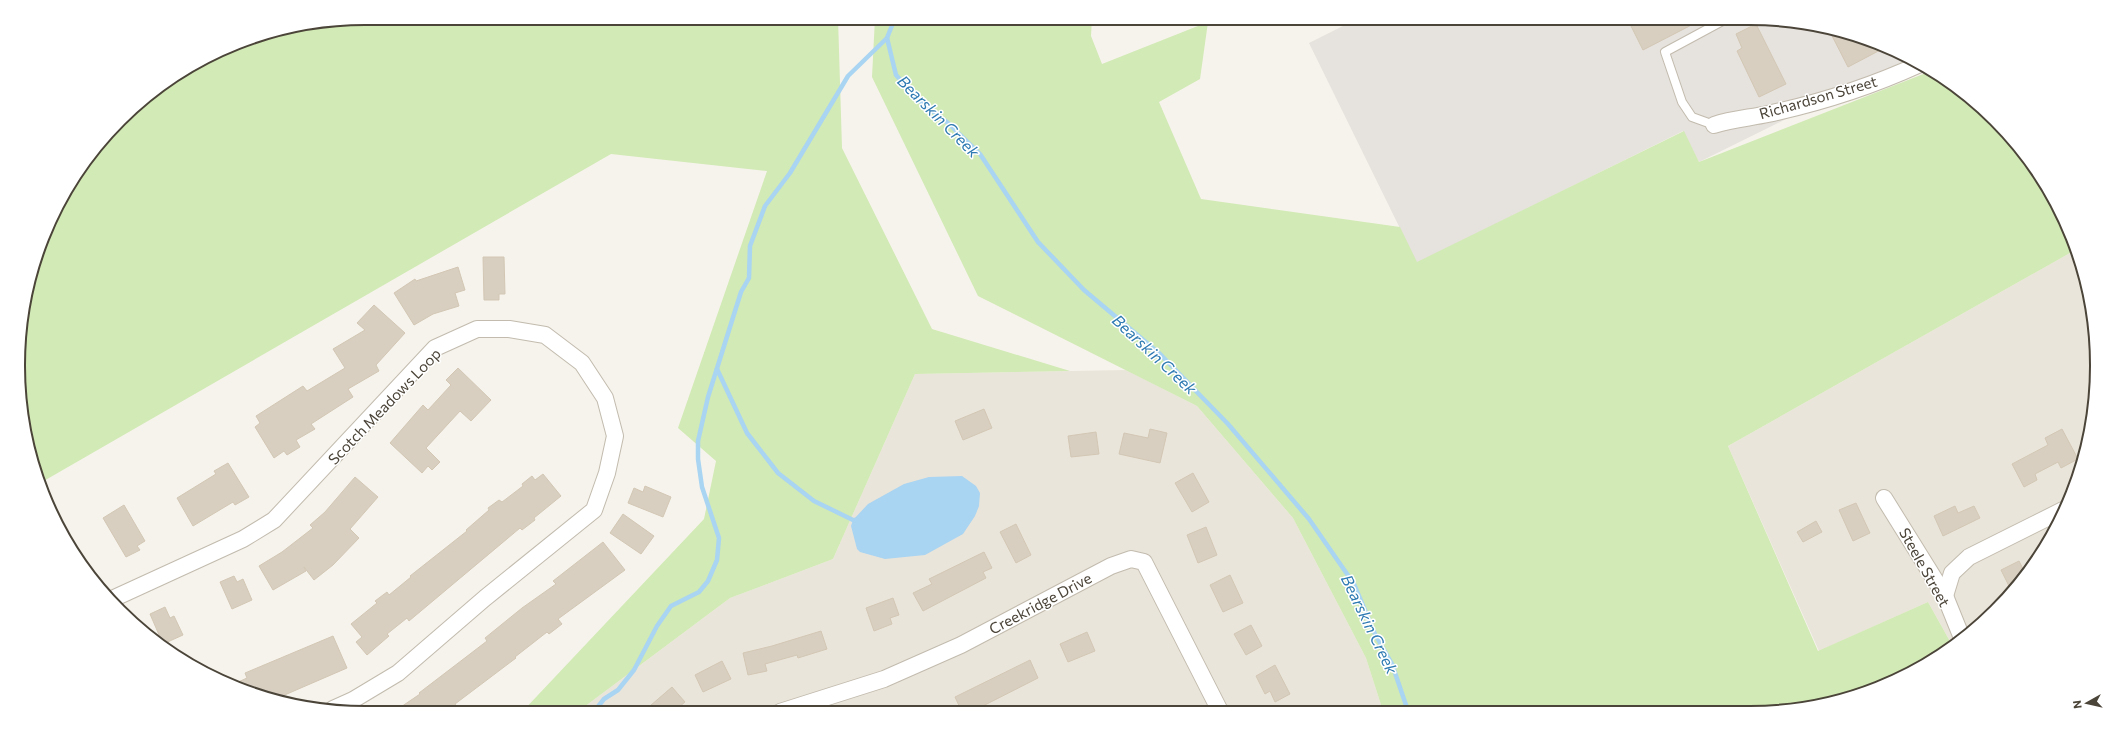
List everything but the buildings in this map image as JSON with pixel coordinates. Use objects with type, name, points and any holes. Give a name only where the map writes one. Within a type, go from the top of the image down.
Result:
[{"type":"street","name":"Richardson Street","points":[[1714,125],[1734,119],[1768,114],[1852,91],[1913,67]]},
{"type":"street","name":"Scotch Meadows Loop","points":[[116,597],[243,539],[274,520],[436,348],[477,329],[509,329],[545,335],[582,363],[605,398],[615,436],[607,474],[594,510],[485,598],[398,673],[342,705]]},
{"type":"street","name":"Steele Street","points":[[1884,498],[1945,596],[1960,633]]},
{"type":"street","points":[[1945,596],[1952,573],[1970,557],[2056,513]]},
{"type":"street","name":"Creekridge Drive","points":[[799,706],[884,679],[961,645],[1106,569],[1130,559],[1144,562],[1217,706]]},
{"type":"lane","points":[[1714,125],[1692,117],[1682,102],[1665,52],[1715,25]]},
{"type":"shaded area","points":[[1345,25],[1750,25],[1794,28],[1838,37],[1859,43],[1903,62],[1699,162],[1683,131],[1417,263],[1309,43]]},
{"type":"shaded area","points":[[2071,253],[2078,277],[2087,321],[2090,366],[2087,410],[2072,475],[2055,516],[2033,555],[2020,573],[2006,590],[1974,622],[1950,641],[1928,602],[1819,651],[1728,446]]},
{"type":"shaded area","points":[[1126,370],[1197,406],[1293,518],[1366,658],[1381,706],[585,706],[730,598],[833,559],[915,374]]},
{"type":"green space","points":[[366,25],[838,25],[842,148],[932,329],[1070,371],[915,374],[833,559],[730,598],[585,706],[528,706],[704,519],[716,461],[678,428],[767,171],[611,154],[45,480],[37,454],[28,410],[25,366],[28,321],[43,256],[60,215],[82,176],[109,141],[141,109],[176,82],[215,60],[256,43],[321,28]]},
{"type":"green space","points":[[875,25],[1092,25],[1091,36],[1102,64],[1200,25],[1208,25],[1200,79],[1159,102],[1201,199],[1400,227],[1417,262],[1684,131],[1699,162],[1924,74],[1939,82],[1974,109],[2006,141],[2020,158],[2033,176],[2055,215],[2071,253],[1728,446],[1818,651],[1928,602],[1950,641],[1920,660],[1880,680],[1838,694],[1794,703],[1750,706],[1381,706],[1366,658],[1293,518],[1197,406],[978,296],[872,77]]},
{"type":"water","points":[[962,476],[976,486],[980,493],[979,506],[975,516],[963,534],[925,555],[885,559],[860,552],[857,549],[851,526],[853,520],[868,504],[904,484],[929,477]]},
{"type":"waterway","name":"Bearskin Creek","points":[[892,25],[887,38],[896,75],[921,102],[948,123],[980,154],[1038,242],[1084,290],[1160,354],[1228,424],[1309,519],[1354,584],[1375,634],[1392,664],[1406,706]]},
{"type":"waterway","points":[[598,706],[604,699],[618,690],[634,670],[657,626],[671,606],[699,592],[708,581],[717,560],[719,538],[702,487],[698,459],[698,441],[708,397],[741,292],[749,278],[750,246],[765,206],[790,173],[848,76],[887,38]]},
{"type":"waterway","points":[[717,369],[747,433],[778,473],[814,501],[853,520],[857,520]]}]
